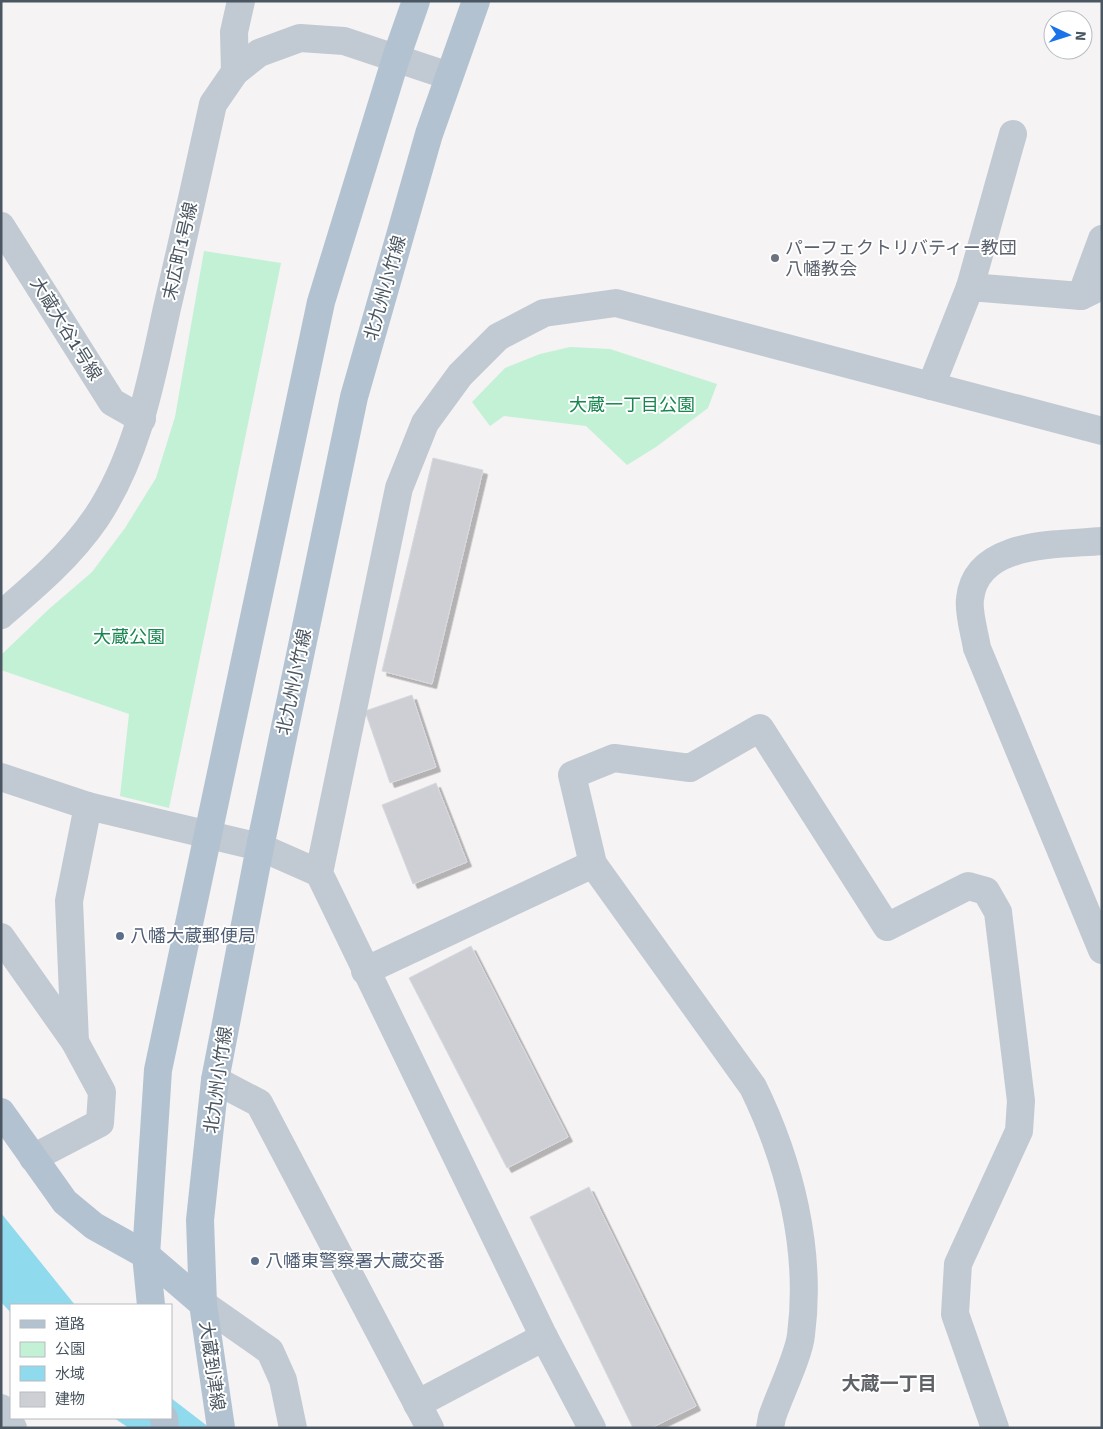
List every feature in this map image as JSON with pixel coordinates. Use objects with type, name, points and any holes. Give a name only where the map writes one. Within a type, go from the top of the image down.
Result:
[{"type":"main road","points":[[151,1304],[146,1255],[158,1070],[321,302],[396,58],[416,1]]},
{"type":"main road","name":"北九州小竹線","points":[[203,1304],[200,1220],[215,1080],[260,847],[354,397],[429,134],[476,1]]},
{"type":"main road","points":[[1,1112],[65,1202],[94,1226],[146,1255],[203,1304]]},
{"type":"main road","name":"大蔵到津線","points":[[203,1304],[221,1428]]},
{"type":"street","points":[[235,72],[234,32],[241,1]]},
{"type":"street","name":"末広町1号線","points":[[1,615],[41,581],[70,552],[96,518],[122,473],[142,420],[213,104],[235,72],[259,53],[300,38],[344,41],[449,76]]},
{"type":"street","points":[[931,386],[970,287],[1012,134]]},
{"type":"street","name":"大蔵大谷1号線","points":[[1,226],[112,402],[142,420]]},
{"type":"street","points":[[970,287],[1091,291],[1102,239]]},
{"type":"street","points":[[592,1428],[544,1337],[319,873],[399,488],[425,424],[460,375],[498,337],[544,313],[616,303],[1102,431]]},
{"type":"street","points":[[1102,541],[1020,549],[997,557],[979,573],[970,599],[977,648],[1102,950]]},
{"type":"street","points":[[770,1428],[772,1417],[801,1336],[805,1264],[788,1178],[767,1117],[753,1087],[593,864],[572,775],[614,758],[690,768],[760,728],[887,927],[968,886],[986,891],[998,912],[1021,1101],[1019,1131],[958,1264],[955,1314],[995,1428]]},
{"type":"street","points":[[1,777],[88,806],[260,847],[319,873]]},
{"type":"street","points":[[75,1042],[69,901],[88,806]]},
{"type":"street","points":[[365,971],[593,864]]},
{"type":"street","points":[[1,936],[75,1042],[102,1092],[100,1123],[33,1158]]},
{"type":"street","points":[[215,1080],[259,1103],[430,1428]]},
{"type":"street","points":[[203,1304],[270,1350],[283,1380],[293,1428]]},
{"type":"street","points":[[417,1404],[544,1337]]},
{"type":"street","points":[[1,1408],[12,1428]]},
{"type":"green space","name":"大蔵公園","points":[[204,251],[281,263],[169,808],[120,796],[129,714],[1,670],[1,655],[49,609],[92,572],[125,528],[156,478],[175,417]]},
{"type":"green space","name":"大蔵一丁目公園","points":[[570,347],[610,349],[717,384],[708,408],[656,447],[627,465],[586,426],[504,416],[490,426],[472,402],[505,368],[540,354]]},
{"type":"water","points":[[1,1213],[74,1304],[10,1304],[10,1312],[1,1302]]},
{"type":"water","points":[[172,1399],[210,1428],[129,1428],[116,1419],[172,1419]]},
{"type":"building","points":[[433,458],[483,470],[432,684],[382,671]]},
{"type":"building","points":[[412,695],[436,767],[390,783],[365,711]]},
{"type":"building","points":[[436,783],[467,862],[413,884],[382,805]]},
{"type":"building","points":[[471,946],[568,1137],[507,1168],[409,978]]},
{"type":"building","points":[[589,1187],[696,1406],[651,1428],[633,1428],[530,1217]]},
{"type":"place","name":"パーフェクトリバティー教団 八幡教会","points":[[775,258]]},
{"type":"place","name":"八幡大蔵郵便局","points":[[120,936]]},
{"type":"place","name":"八幡東警察署大蔵交番","points":[[255,1261]]},
{"type":"district","name":"大蔵一丁目","points":[[889,1383]]}]
